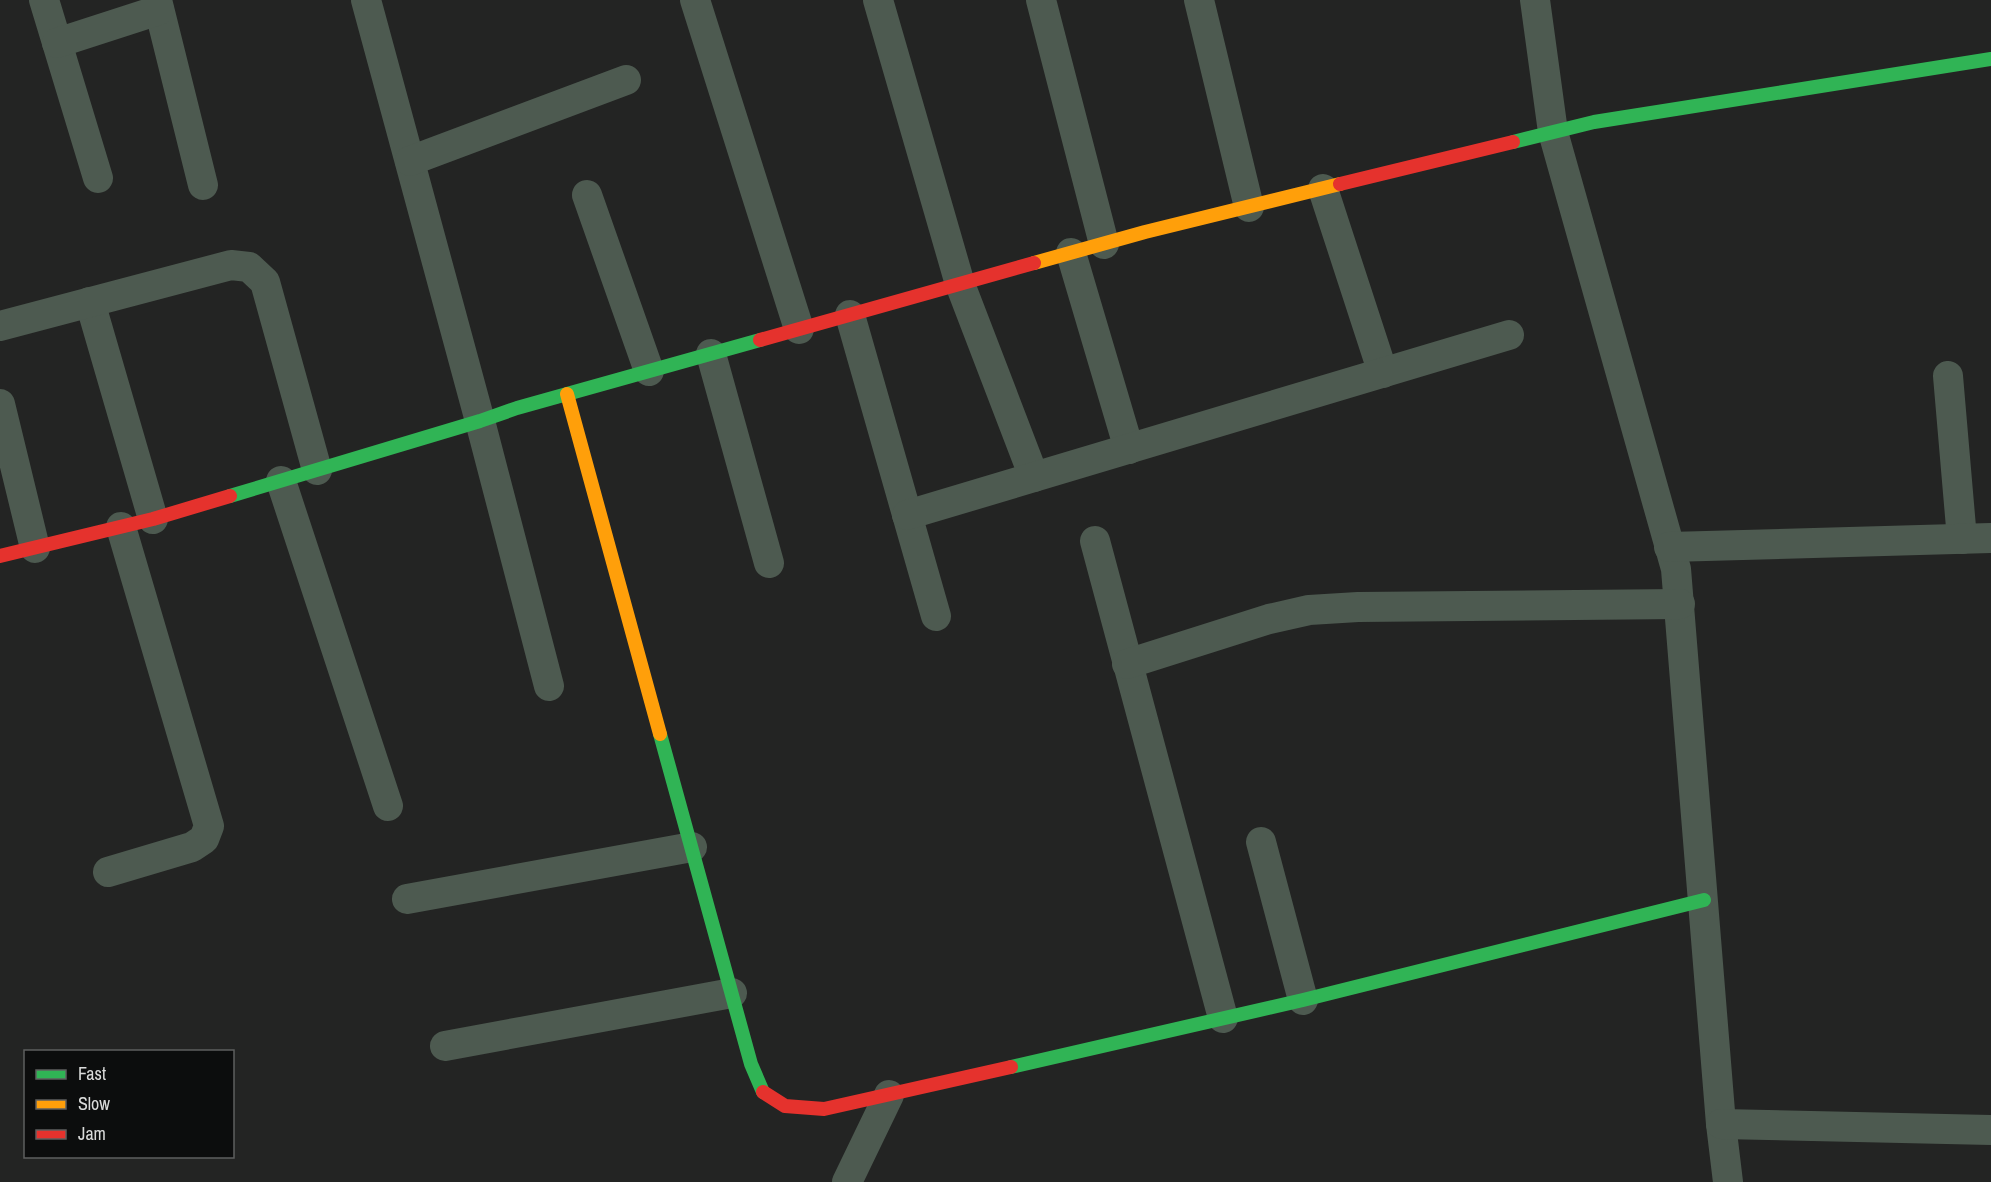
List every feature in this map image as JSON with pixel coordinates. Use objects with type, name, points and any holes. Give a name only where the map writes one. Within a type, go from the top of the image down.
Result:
[{"type":"street","points":[[44,0],[98,178]]},
{"type":"street","points":[[366,0],[549,686]]},
{"type":"street","points":[[695,0],[799,329]]},
{"type":"street","points":[[878,0],[960,284],[1034,477]]},
{"type":"street","points":[[1041,0],[1104,244]]},
{"type":"street","points":[[1199,0],[1249,207]]},
{"type":"street","points":[[1535,0],[1553,132],[1676,569],[1721,1124],[1728,1182]]},
{"type":"street","points":[[57,43],[158,5],[203,185]]},
{"type":"street","points":[[0,556],[153,519],[567,394],[1071,253],[1249,207],[1594,122],[1991,59]]},
{"type":"street","points":[[410,161],[626,80]]},
{"type":"street","points":[[1323,189],[1383,373]]},
{"type":"street","points":[[587,195],[649,371]]},
{"type":"street","points":[[1071,253],[1129,448]]},
{"type":"street","points":[[0,326],[231,265],[249,267],[265,282],[317,470]]},
{"type":"street","points":[[90,302],[153,519]]},
{"type":"street","points":[[850,315],[936,616]]},
{"type":"street","points":[[907,515],[1509,335]]},
{"type":"street","points":[[711,354],[769,563]]},
{"type":"street","points":[[1669,547],[1977,539],[1948,376]]},
{"type":"street","points":[[567,394],[751,1064],[764,1094],[785,1106],[824,1109],[889,1095],[1303,1000],[1704,900]]},
{"type":"street","points":[[0,404],[35,548]]},
{"type":"street","points":[[281,481],[388,806]]},
{"type":"street","points":[[108,872],[192,847],[204,839],[208,826],[121,527]]},
{"type":"street","points":[[1095,541],[1223,1018]]},
{"type":"street","points":[[1127,664],[1269,619],[1309,610],[1358,607],[1680,604]]},
{"type":"street","points":[[1262,842],[1303,1000]]},
{"type":"street","points":[[407,899],[692,847]]},
{"type":"street","points":[[445,1046],[732,993]]},
{"type":"street","points":[[847,1182],[889,1095]]},
{"type":"street","points":[[1721,1124],[1991,1130]]},
{"type":"traffic: fast","points":[[1513,142],[1594,122],[1991,59]]},
{"type":"traffic: fast","points":[[230,496],[517,408],[760,340]]},
{"type":"traffic: fast","points":[[660,734],[751,1064],[763,1092]]},
{"type":"traffic: fast","points":[[1011,1067],[1303,1000],[1704,900]]},
{"type":"traffic: slow","points":[[1034,263],[1145,232],[1340,184]]},
{"type":"traffic: slow","points":[[567,394],[660,734]]},
{"type":"traffic: jam","points":[[1340,184],[1513,142]]},
{"type":"traffic: jam","points":[[760,340],[1034,263]]},
{"type":"traffic: jam","points":[[0,556],[153,519],[230,496]]},
{"type":"traffic: jam","points":[[763,1092],[785,1106],[824,1109],[1011,1067]]}]
